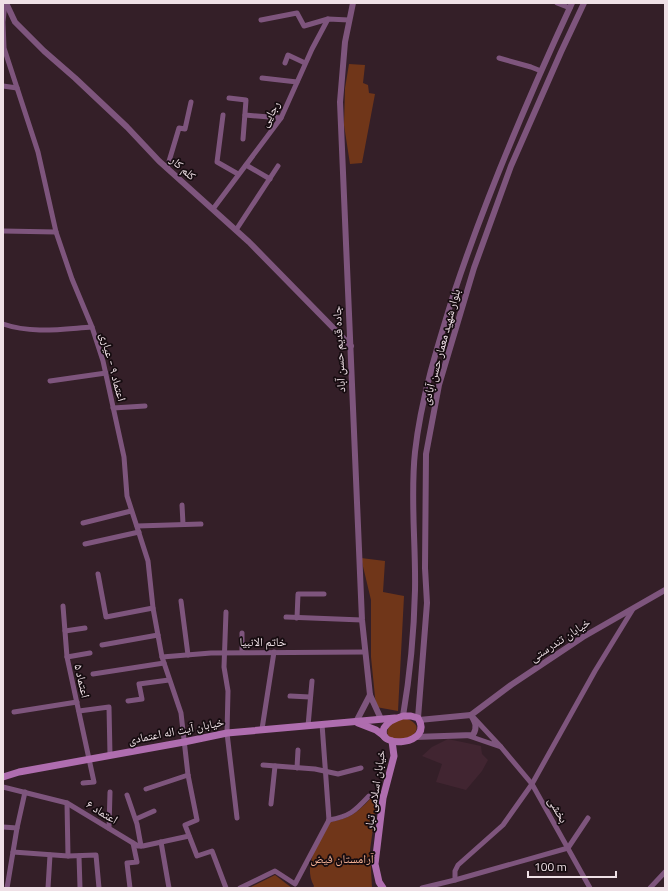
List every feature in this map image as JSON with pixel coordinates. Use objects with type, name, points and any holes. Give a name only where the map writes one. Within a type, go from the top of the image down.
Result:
[{"type":"main road","points":[[356,722],[376,730],[384,736],[392,742],[402,742],[415,737],[418,734],[421,729],[419,719],[411,716],[399,717],[389,722],[385,727],[383,733],[384,736]]},
{"type":"main road","name":"خیابان آیت اله اعتمادی","points":[[3,777],[19,772],[227,733],[399,717]]},
{"type":"main road","name":"خیابان اسلامی تبار","points":[[383,888],[379,882],[376,864],[383,798],[394,756],[392,742]]},
{"type":"street","name":"اعتماد ۹ - عیاری","points":[[6,3],[3,22],[4,51],[38,152],[56,232],[92,327],[103,361],[123,452],[127,496],[149,566],[162,657],[181,714],[188,775],[197,820],[185,825],[189,836]]},
{"type":"street","name":"کلم کار","points":[[6,3],[14,22],[127,126],[167,168],[236,230],[351,346]]},
{"type":"street","name":"جاده قدیم حسن آباد","points":[[353,3],[345,42],[340,102],[362,620],[370,695],[381,719]]},
{"type":"street","points":[[556,3],[571,5]]},
{"type":"street","name":"بلوار شهید معمار حسن آبادی","points":[[419,719],[427,602],[425,568],[426,454],[439,385],[474,268],[511,166],[560,52],[584,3]]},
{"type":"street","name":"بلوار شهید معمار حسن آبادی","points":[[399,717],[409,681],[415,590],[413,484],[419,426],[445,322],[484,207],[541,71],[571,5]]},
{"type":"street","points":[[260,20],[297,13],[304,26],[328,19],[349,20]]},
{"type":"street","name":"رجایی","points":[[213,209],[281,118],[305,63],[328,19]]},
{"type":"street","points":[[285,63],[288,55],[305,63]]},
{"type":"street","points":[[499,58],[541,71]]},
{"type":"street","points":[[262,78],[297,82]]},
{"type":"street","points":[[3,86],[17,88]]},
{"type":"street","points":[[229,98],[246,100],[243,139]]},
{"type":"street","points":[[167,168],[179,128],[185,129],[191,102]]},
{"type":"street","points":[[223,115],[217,162],[238,174]]},
{"type":"street","points":[[245,115],[281,118]]},
{"type":"street","points":[[246,165],[270,179]]},
{"type":"street","points":[[236,230],[278,166]]},
{"type":"street","points":[[3,231],[56,232]]},
{"type":"street","points":[[3,324],[14,328],[32,330],[92,327]]},
{"type":"street","points":[[50,381],[106,373]]},
{"type":"street","points":[[113,408],[144,406]]},
{"type":"street","points":[[182,505],[183,524]]},
{"type":"street","points":[[83,523],[131,511]]},
{"type":"street","points":[[137,526],[201,524]]},
{"type":"street","points":[[85,544],[139,532]]},
{"type":"street","points":[[98,574],[106,617],[154,608]]},
{"type":"street","name":"خیابان تندرستی","points":[[471,715],[511,685],[583,637],[665,590]]},
{"type":"street","points":[[297,618],[298,594],[324,594]]},
{"type":"street","points":[[181,601],[188,654]]},
{"type":"street","name":"اعتماد ۵","points":[[63,606],[67,657],[94,782],[83,783]]},
{"type":"street","points":[[455,880],[455,871],[458,865],[503,825],[532,784],[595,671],[634,607]]},
{"type":"street","points":[[226,612],[224,666],[228,691],[227,733],[238,818]]},
{"type":"street","points":[[286,617],[362,620]]},
{"type":"street","points":[[65,631],[85,628]]},
{"type":"street","points":[[242,633],[242,652]]},
{"type":"street","points":[[102,645],[158,635]]},
{"type":"street","name":"خاتم الانبیا","points":[[162,657],[225,652],[365,652]]},
{"type":"street","points":[[262,729],[274,652]]},
{"type":"street","points":[[67,657],[90,653]]},
{"type":"street","points":[[93,674],[164,663]]},
{"type":"street","points":[[128,701],[142,699],[139,684],[170,680]]},
{"type":"street","points":[[308,726],[312,681]]},
{"type":"street","points":[[356,722],[370,695]]},
{"type":"street","points":[[290,696],[310,697]]},
{"type":"street","points":[[14,712],[77,702]]},
{"type":"street","points":[[79,711],[109,707],[110,755]]},
{"type":"street","points":[[415,737],[468,736],[473,735],[476,730],[471,715],[419,719]]},
{"type":"street","name":"بخشی","points":[[471,715],[501,747],[532,784],[590,888]]},
{"type":"street","points":[[240,888],[251,886],[275,872],[295,884],[329,820],[322,724]]},
{"type":"street","points":[[468,736],[501,747]]},
{"type":"street","points":[[297,768],[298,750]]},
{"type":"street","points":[[263,765],[325,771],[338,774],[361,768]]},
{"type":"street","points":[[271,804],[275,766]]},
{"type":"street","points":[[146,789],[188,775]]},
{"type":"street","name":"اعتماد ۶","points":[[3,787],[67,803],[133,843],[141,846]]},
{"type":"street","points":[[7,888],[17,828],[25,792]]},
{"type":"street","points":[[109,828],[110,792]]},
{"type":"street","points":[[127,795],[136,819],[141,846],[189,836],[197,856],[212,851],[226,888]]},
{"type":"street","points":[[329,820],[349,815],[369,796],[376,797]]},
{"type":"street","points":[[67,803],[68,856]]},
{"type":"street","points":[[136,819],[154,811]]},
{"type":"street","points":[[422,888],[568,848],[588,818]]},
{"type":"street","points":[[3,827],[17,828]]},
{"type":"street","points":[[161,842],[169,888]]},
{"type":"street","points":[[130,888],[127,863],[137,862],[133,843]]},
{"type":"street","points":[[13,852],[68,856],[96,855],[99,888]]},
{"type":"street","points":[[48,888],[50,855]]},
{"type":"street","points":[[80,856],[80,888]]},
{"type":"street","points":[[659,888],[652,886],[665,872]]},
{"type":"shaded area","points":[[448,739],[481,746],[482,754],[488,760],[482,771],[466,790],[436,782],[442,764],[422,756],[432,747]]},
{"type":"green space","points":[[349,64],[365,65],[363,83],[368,85],[369,93],[375,94],[362,163],[350,164],[344,125],[345,88]]},
{"type":"green space","points":[[361,558],[385,561],[383,592],[404,596],[398,711],[376,707],[371,657],[371,600]]},
{"type":"green space","points":[[407,719],[413,722],[416,726],[414,734],[405,739],[389,737],[387,732],[393,722]]},
{"type":"green space","name":"آرامستان فیض","points":[[370,799],[377,800],[370,850],[372,888],[313,888],[314,886],[310,869],[311,861],[317,845],[330,822],[352,815]]},
{"type":"green space","name":"آرامستان فیض","points":[[275,875],[292,888],[249,888]]}]
